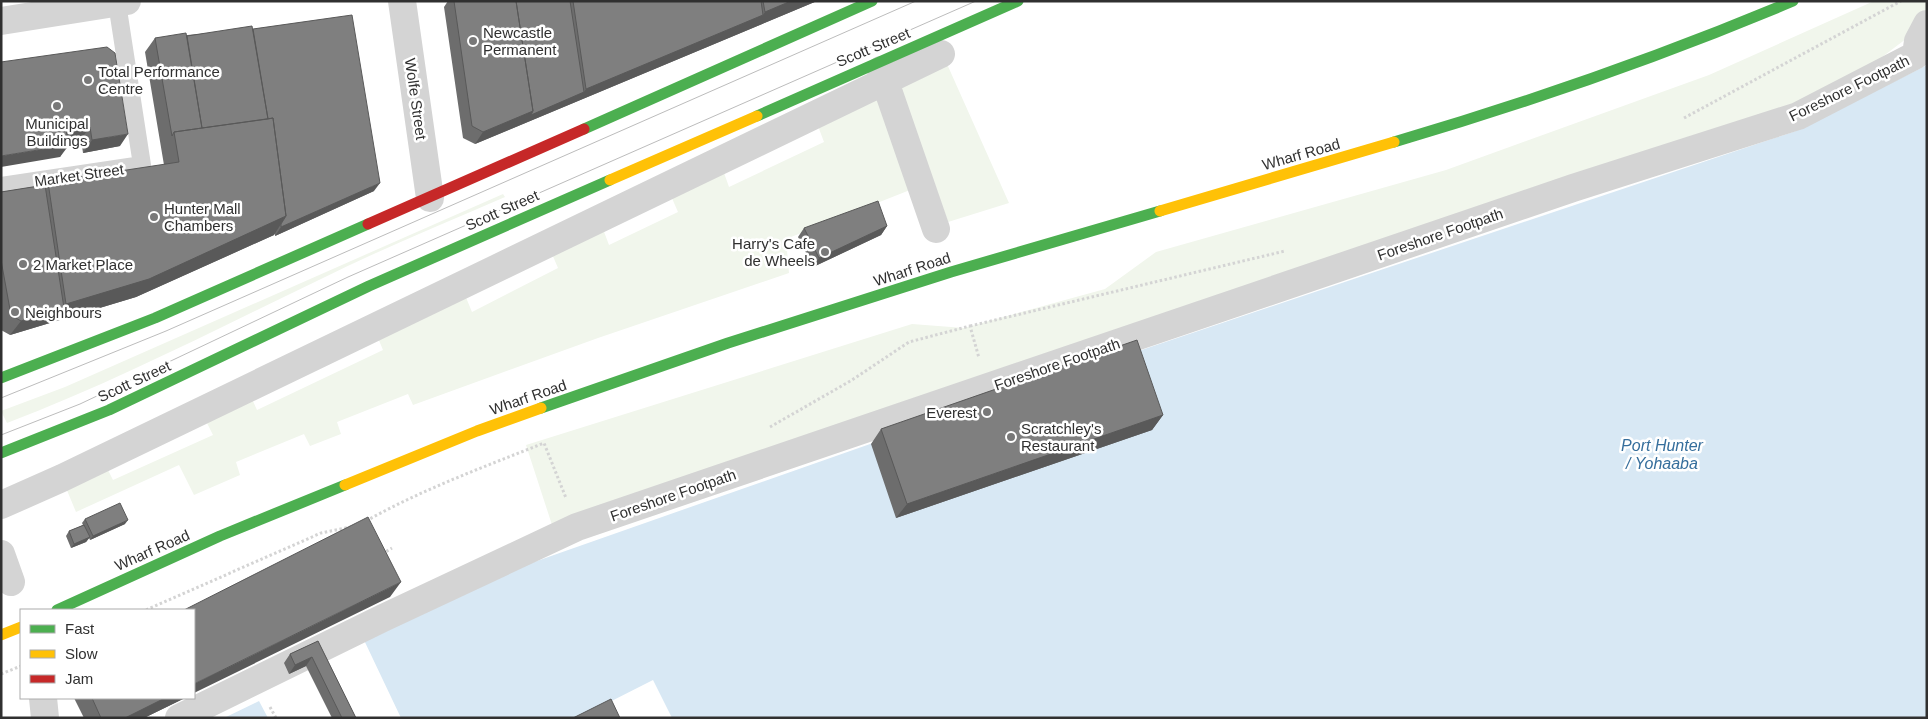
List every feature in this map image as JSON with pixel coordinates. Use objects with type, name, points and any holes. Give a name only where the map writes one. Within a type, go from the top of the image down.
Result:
[{"type":"main road","points":[[1,378],[155,318],[872,1]]},
{"type":"main road","name":"Scott Street","points":[[1,453],[109,410],[369,286],[1018,1]]},
{"type":"main road","name":"Wharf Road","points":[[59,609],[220,536],[486,427],[728,343],[951,272],[1459,123],[1577,85],[1696,42],[1793,1]]},
{"type":"main road","points":[[1,635],[20,627]]},
{"type":"street","name":"Wolfe Street","points":[[402,1],[430,198]]},
{"type":"street","points":[[1,21],[120,2]]},
{"type":"street","name":"Foreshore Footpath","points":[[179,718],[390,615],[577,527],[1564,192],[1798,116],[1916,55],[1918,41],[1927,24]]},
{"type":"street","points":[[1,504],[71,474],[883,75],[941,54]]},
{"type":"street","points":[[883,75],[936,229]]},
{"type":"street","points":[[1,554],[11,582]]},
{"type":"street","points":[[43,699],[45,718]]},
{"type":"lane","name":"Market Street","points":[[1,186],[142,165],[120,2]]},
{"type":"path","points":[[1677,122],[1901,1]]},
{"type":"path","points":[[767,429],[852,380],[909,342],[1288,250]]},
{"type":"path","points":[[970,326],[987,388]]},
{"type":"path","points":[[148,609],[321,532],[359,525],[412,497],[544,443],[577,527]]},
{"type":"path","points":[[376,558],[392,548]]},
{"type":"path","points":[[1,674],[20,666]]},
{"type":"shaded area","points":[[1874,1],[1927,1],[1927,23],[1861,73],[1834,90],[553,528],[526,445],[912,324],[964,328],[1105,289],[1156,252],[1446,170],[1709,75]]},
{"type":"shaded area","points":[[947,64],[1009,203],[948,222],[900,86]]},
{"type":"shaded area","points":[[879,96],[910,190],[786,239],[789,273],[598,338],[413,405],[408,394],[337,422],[341,434],[310,446],[304,434],[236,462],[240,475],[194,495],[179,465],[76,512],[66,488],[107,468],[113,480],[213,435],[206,421],[252,399],[257,410],[383,350],[378,338],[465,295],[472,312],[558,268],[552,254],[603,229],[609,245],[678,212],[671,196],[723,170],[729,187],[824,142],[818,126]]},
{"type":"shaded area","points":[[503,194],[505,197],[366,257],[87,390],[7,423],[1,411],[65,387]]},
{"type":"water","name":"Port Hunter / Yohaaba","points":[[1927,65],[1927,718],[215,718],[302,671],[517,568],[1049,381],[1796,131]]},
{"type":"pier","points":[[363,638],[401,718],[268,718],[259,701],[224,718],[212,718]]},
{"type":"pier","points":[[653,680],[672,718],[578,718]]},
{"type":"building","points":[[454,1],[516,1],[533,111],[483,132],[472,126]]},
{"type":"building","points":[[516,1],[570,1],[584,92],[531,115],[533,111]]},
{"type":"building","points":[[573,1],[761,1],[763,15],[586,89]]},
{"type":"building","points":[[763,1],[791,1],[765,12]]},
{"type":"building","points":[[352,15],[380,183],[281,227],[286,216],[273,118],[268,119],[253,29]]},
{"type":"building","points":[[252,26],[268,119],[202,128],[187,36]]},
{"type":"building","points":[[186,33],[202,128],[174,132],[172,136],[155,38]]},
{"type":"building","name":"Municipal Buildings","points":[[107,47],[115,53],[128,134],[92,140],[90,127],[66,131],[69,145],[1,156],[1,62]]},
{"type":"building","name":"Hunter Mall Chambers","points":[[273,118],[286,216],[149,279],[66,304],[48,182],[179,162],[174,132]]},
{"type":"building","name":"2 Market Place","points":[[45,185],[64,308],[21,321],[11,315],[1,260],[1,192]]},
{"type":"building","name":"Harry's Cafe de Wheels","points":[[878,201],[887,226],[819,258],[804,228]]},
{"type":"building","name":"Scratchley's Restaurant","points":[[1137,340],[1163,415],[907,504],[881,429]]},
{"type":"building","points":[[120,503],[128,520],[93,536],[85,519]]},
{"type":"building","points":[[368,517],[401,582],[195,684],[195,609],[186,609]]},
{"type":"building","points":[[84,525],[90,537],[74,544],[69,531]]},
{"type":"building","points":[[318,641],[356,718],[342,718],[312,657],[295,665],[290,654]]},
{"type":"building","points":[[92,699],[163,699],[125,718],[101,718]]},
{"type":"building","points":[[611,699],[620,718],[573,718]]},
{"type":"tram line","points":[[1,398],[166,331],[916,1]]},
{"type":"tram line","points":[[1,435],[80,404],[348,277],[976,1]]},
{"type":"traffic: fast","points":[[584,129],[872,1]]},
{"type":"traffic: fast","points":[[757,116],[1018,1]]},
{"type":"traffic: fast","points":[[1394,142],[1495,111],[1595,77],[1695,41],[1793,1]]},
{"type":"traffic: fast","points":[[1,453],[109,410],[369,286],[610,180]]},
{"type":"traffic: fast","points":[[541,408],[728,343],[951,272],[1160,211]]},
{"type":"traffic: fast","points":[[1,378],[155,318],[368,224]]},
{"type":"traffic: fast","points":[[59,609],[220,536],[345,485]]},
{"type":"traffic: slow","points":[[610,180],[757,116]]},
{"type":"traffic: slow","points":[[1160,211],[1394,142]]},
{"type":"traffic: slow","points":[[345,485],[477,431],[541,408]]},
{"type":"traffic: slow","points":[[1,635],[20,627]]},
{"type":"traffic: jam","points":[[368,224],[584,129]]},
{"type":"place","name":"Newcastle Permanent","points":[[473,41]]},
{"type":"place","name":"Total Performance Centre","points":[[88,80]]},
{"type":"place","name":"Municipal Buildings","points":[[57,106]]},
{"type":"place","name":"Hunter Mall Chambers","points":[[154,217]]},
{"type":"place","name":"Harry's Cafe de Wheels","points":[[825,252]]},
{"type":"place","name":"2 Market Place","points":[[23,264]]},
{"type":"place","name":"Neighbours","points":[[15,312]]},
{"type":"place","name":"Everest","points":[[987,412]]},
{"type":"place","name":"Scratchley's Restaurant","points":[[1011,437]]}]
